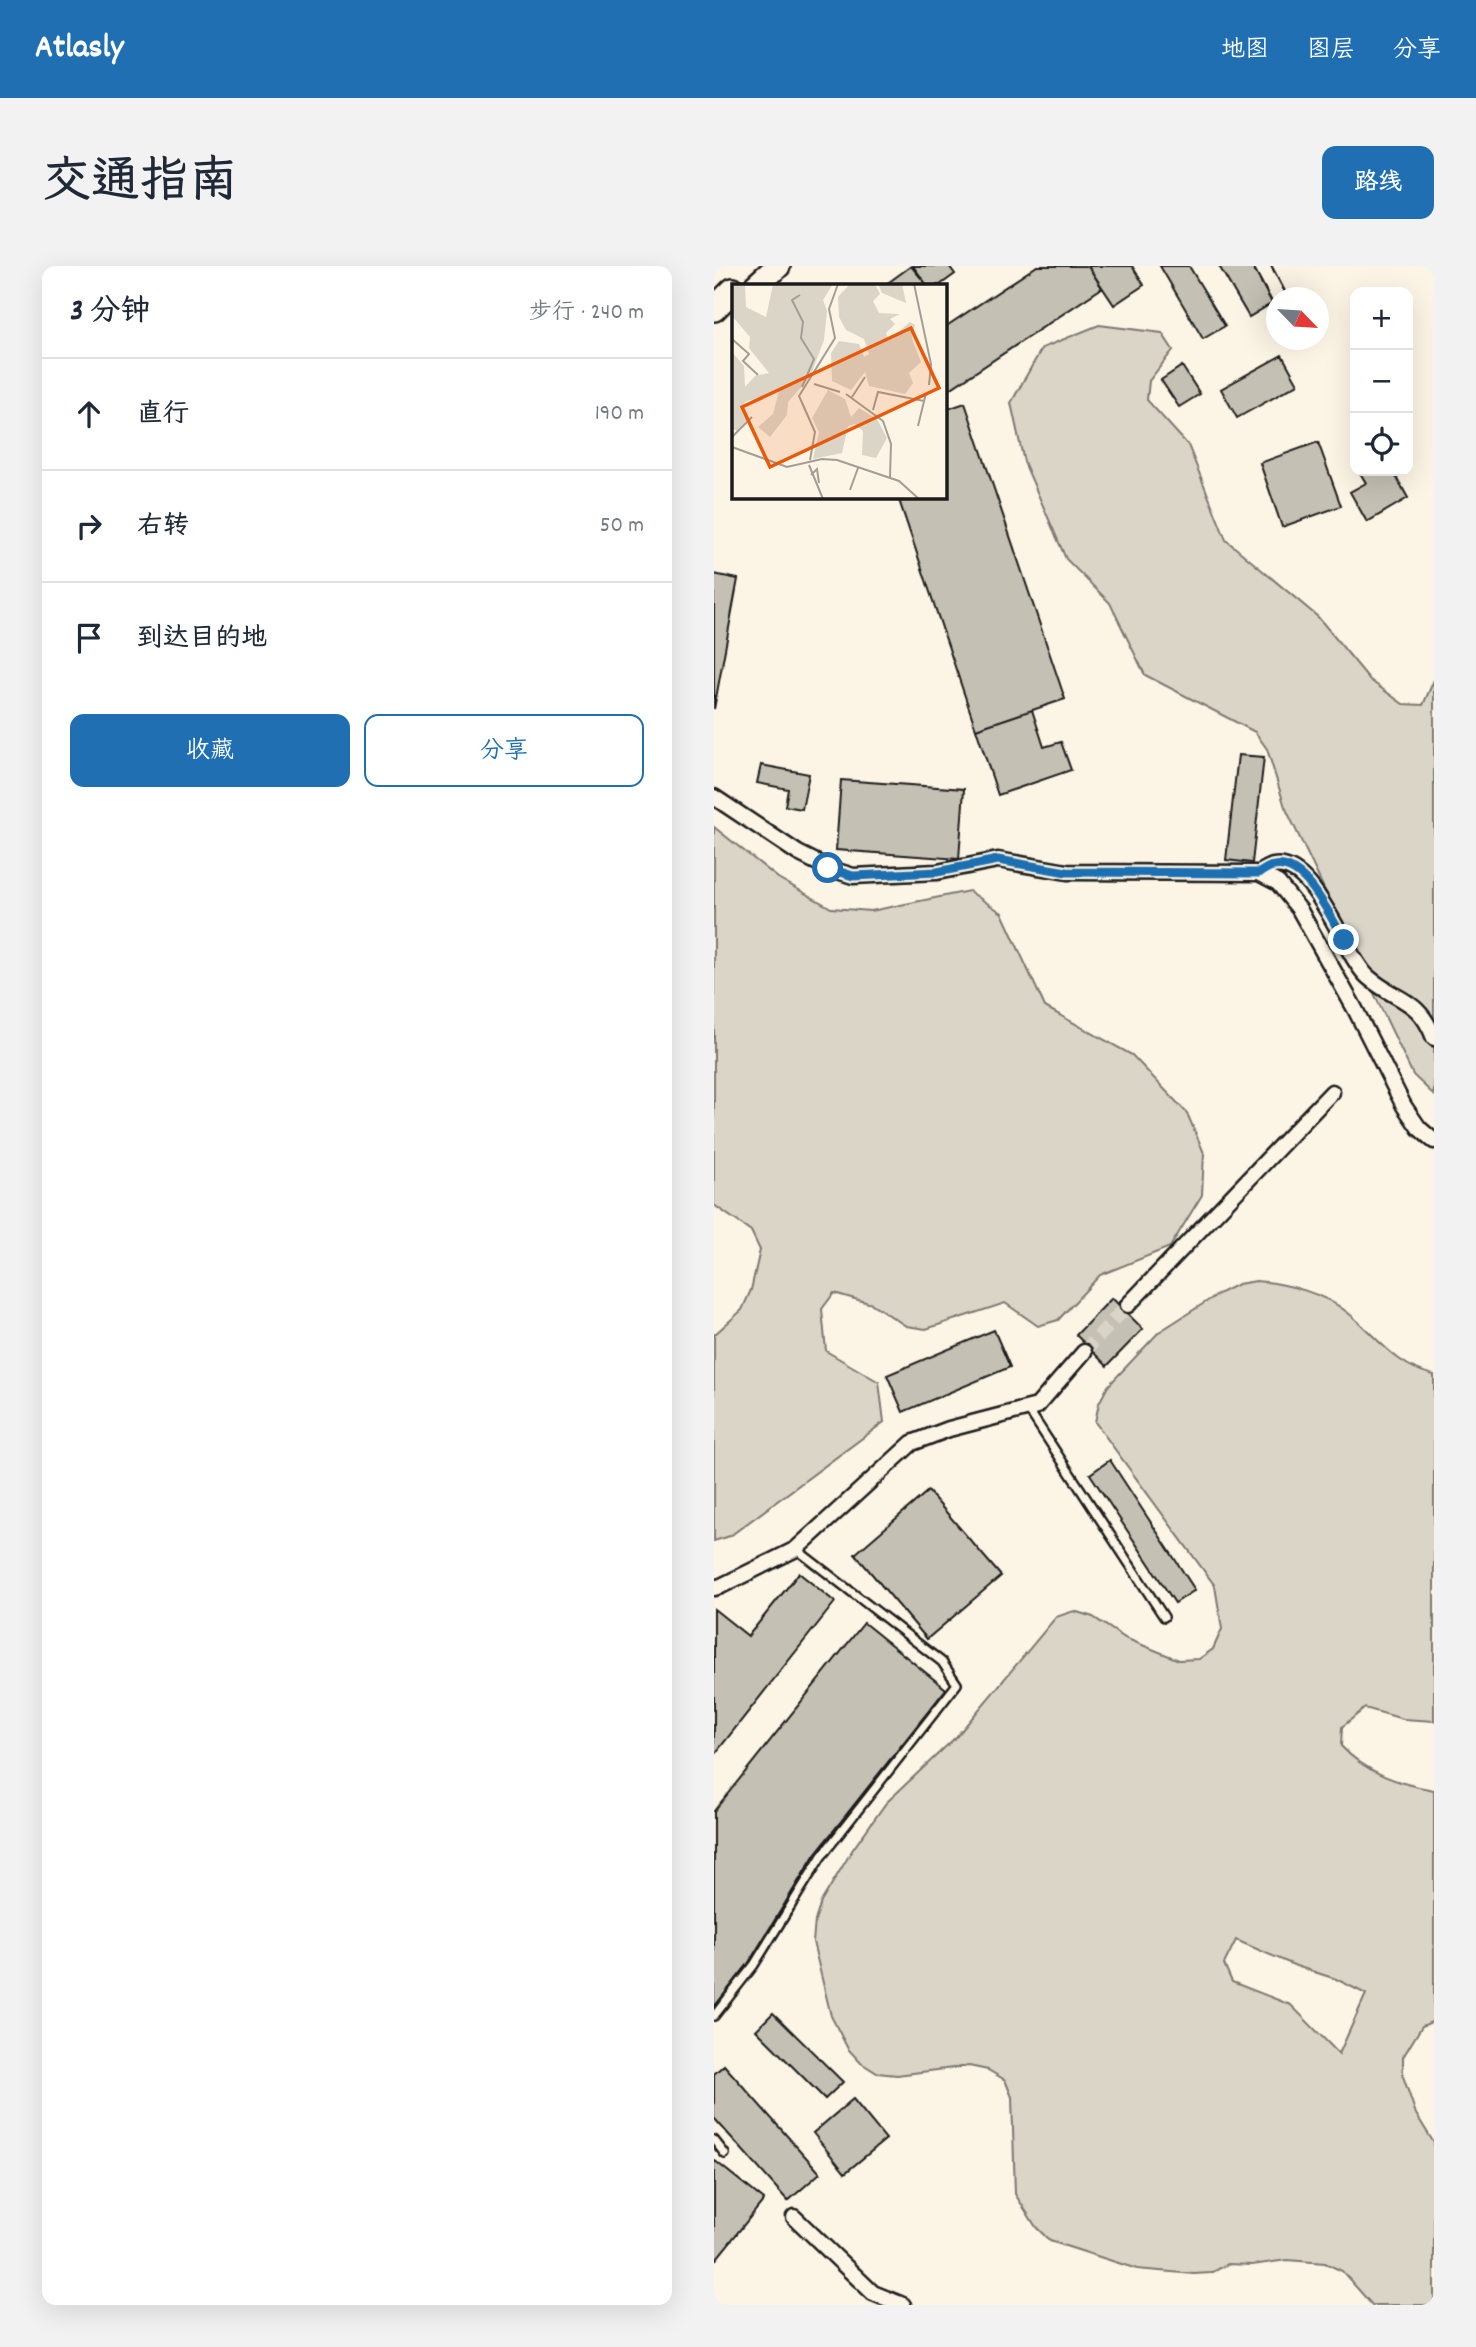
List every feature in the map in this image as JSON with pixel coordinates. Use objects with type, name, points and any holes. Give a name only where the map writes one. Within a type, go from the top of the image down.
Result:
[{"type":"main road","points":[[739,284],[758,266]]},
{"type":"main road","points":[[758,284],[778,266]]},
{"type":"main road","points":[[714,309],[732,291]]},
{"type":"main road","points":[[714,325],[732,308]]},
{"type":"street","points":[[1262,266],[1273,287]]},
{"type":"street","points":[[714,797],[797,853],[853,876],[937,872],[998,860],[1067,872],[1259,873],[1278,883],[1299,909],[1355,1009],[1404,1106],[1419,1128],[1434,1141]]},
{"type":"street","points":[[1259,873],[1274,865],[1294,870],[1312,886],[1367,976],[1421,1012],[1434,1038]]},
{"type":"street","points":[[1128,1305],[1332,1092]]},
{"type":"street","points":[[714,1588],[721,1587],[796,1549],[912,1443],[949,1429],[1037,1406],[1084,1352]]},
{"type":"street","points":[[794,2217],[873,2293],[903,2305]]},
{"type":"lane","points":[[1027,1408],[1164,1617]]},
{"type":"lane","points":[[714,2015],[754,1965],[821,1857],[957,1684],[942,1662],[796,1549]]},
{"type":"lane","points":[[714,2140],[725,2154]]},
{"type":"shaded area","points":[[1099,325],[1162,333],[1173,350],[1149,381],[1147,400],[1188,445],[1226,540],[1318,617],[1370,680],[1403,704],[1423,705],[1434,680],[1434,1095],[1413,1075],[1285,807],[1267,749],[1255,732],[1145,675],[1110,603],[1066,559],[1024,462],[1011,403],[1042,348]]},
{"type":"shaded area","points":[[714,827],[778,878],[831,908],[871,911],[969,891],[1002,913],[1045,1007],[1132,1055],[1187,1113],[1204,1153],[1202,1195],[1170,1247],[1100,1275],[1058,1320],[1038,1326],[1005,1303],[926,1329],[906,1326],[872,1304],[834,1293],[822,1309],[826,1351],[879,1382],[884,1422],[730,1536],[714,1541],[714,1335],[742,1310],[751,1290],[760,1250],[751,1231],[714,1205]]},
{"type":"shaded area","points":[[1256,1281],[1280,1284],[1327,1299],[1347,1312],[1408,1365],[1434,1375],[1434,1721],[1403,1719],[1365,1708],[1342,1727],[1341,1746],[1361,1763],[1384,1776],[1434,1790],[1434,2021],[1422,2026],[1403,2057],[1403,2076],[1416,2114],[1434,2143],[1434,2305],[1372,2305],[1342,2271],[1325,2263],[1287,2260],[1252,2265],[1228,2264],[1211,2273],[1194,2274],[1137,2269],[1050,2241],[1036,2227],[1015,2194],[1012,2097],[1005,2080],[988,2070],[969,2066],[897,2075],[877,2073],[861,2063],[848,2049],[831,2016],[813,1942],[815,1921],[821,1902],[853,1849],[886,1803],[957,1736],[1056,1617],[1074,1611],[1093,1617],[1125,1638],[1179,1660],[1199,1659],[1213,1649],[1222,1629],[1215,1586],[1095,1422],[1099,1403],[1108,1386],[1159,1332],[1238,1284]],"holes":[[[1236,1940],[1296,1966],[1336,1979],[1366,1994],[1339,2054],[1291,2005],[1232,1982],[1224,1964]]]},
{"type":"building","points":[[911,266],[926,284],[886,284]]},
{"type":"building","points":[[913,266],[949,266],[955,274],[941,284],[926,284]]},
{"type":"building","points":[[1037,266],[1088,266],[1102,288],[947,391],[947,326]]},
{"type":"building","points":[[1088,266],[1132,266],[1144,285],[1114,305]]},
{"type":"building","points":[[1160,266],[1189,266],[1225,326],[1203,339]]},
{"type":"building","points":[[1219,266],[1253,266],[1266,288],[1266,307],[1249,317]]},
{"type":"building","points":[[1282,355],[1298,384],[1237,418],[1221,389]]},
{"type":"building","points":[[1182,366],[1200,394],[1179,407],[1161,380]]},
{"type":"building","points":[[965,403],[1065,699],[976,729],[899,499],[947,499],[947,409]]},
{"type":"building","points":[[1318,442],[1341,506],[1282,527],[1260,463]]},
{"type":"building","points":[[1362,476],[1396,476],[1408,498],[1367,522],[1350,492],[1366,483]]},
{"type":"building","points":[[714,574],[738,579],[714,709]]},
{"type":"building","points":[[1032,710],[1044,747],[1061,742],[1071,770],[998,795],[976,729]]},
{"type":"building","points":[[1238,755],[1264,757],[1252,863],[1226,860]]},
{"type":"building","points":[[761,765],[809,774],[802,809],[785,806],[788,789],[757,783]]},
{"type":"building","points":[[841,780],[964,789],[959,859],[836,850]]},
{"type":"building","points":[[1112,1298],[1143,1329],[1107,1366],[1076,1335]]},
{"type":"building","points":[[994,1330],[1010,1367],[903,1412],[887,1375]]},
{"type":"building","points":[[1110,1460],[1195,1590],[1175,1603],[1090,1474]]},
{"type":"building","points":[[928,1491],[1001,1576],[927,1639],[855,1554]]},
{"type":"building","points":[[799,1573],[835,1602],[714,1755],[714,1609],[748,1636]]},
{"type":"building","points":[[864,1623],[946,1689],[815,1854],[748,1964],[714,2007],[714,1811]]},
{"type":"building","points":[[773,2013],[843,2082],[825,2099],[756,2030]]},
{"type":"building","points":[[724,2065],[820,2173],[788,2201],[714,2118],[714,2074]]},
{"type":"building","points":[[853,2099],[886,2139],[845,2173],[813,2133]]},
{"type":"building","points":[[714,2160],[764,2200],[714,2262]]},
{"type":"tunnel","points":[[1084,1352],[1128,1305]]},
{"type":"route","points":[[828,868],[853,876],[937,872],[998,860],[1067,872],[1259,873],[1274,865],[1294,870],[1312,886],[1344,940]]}]
